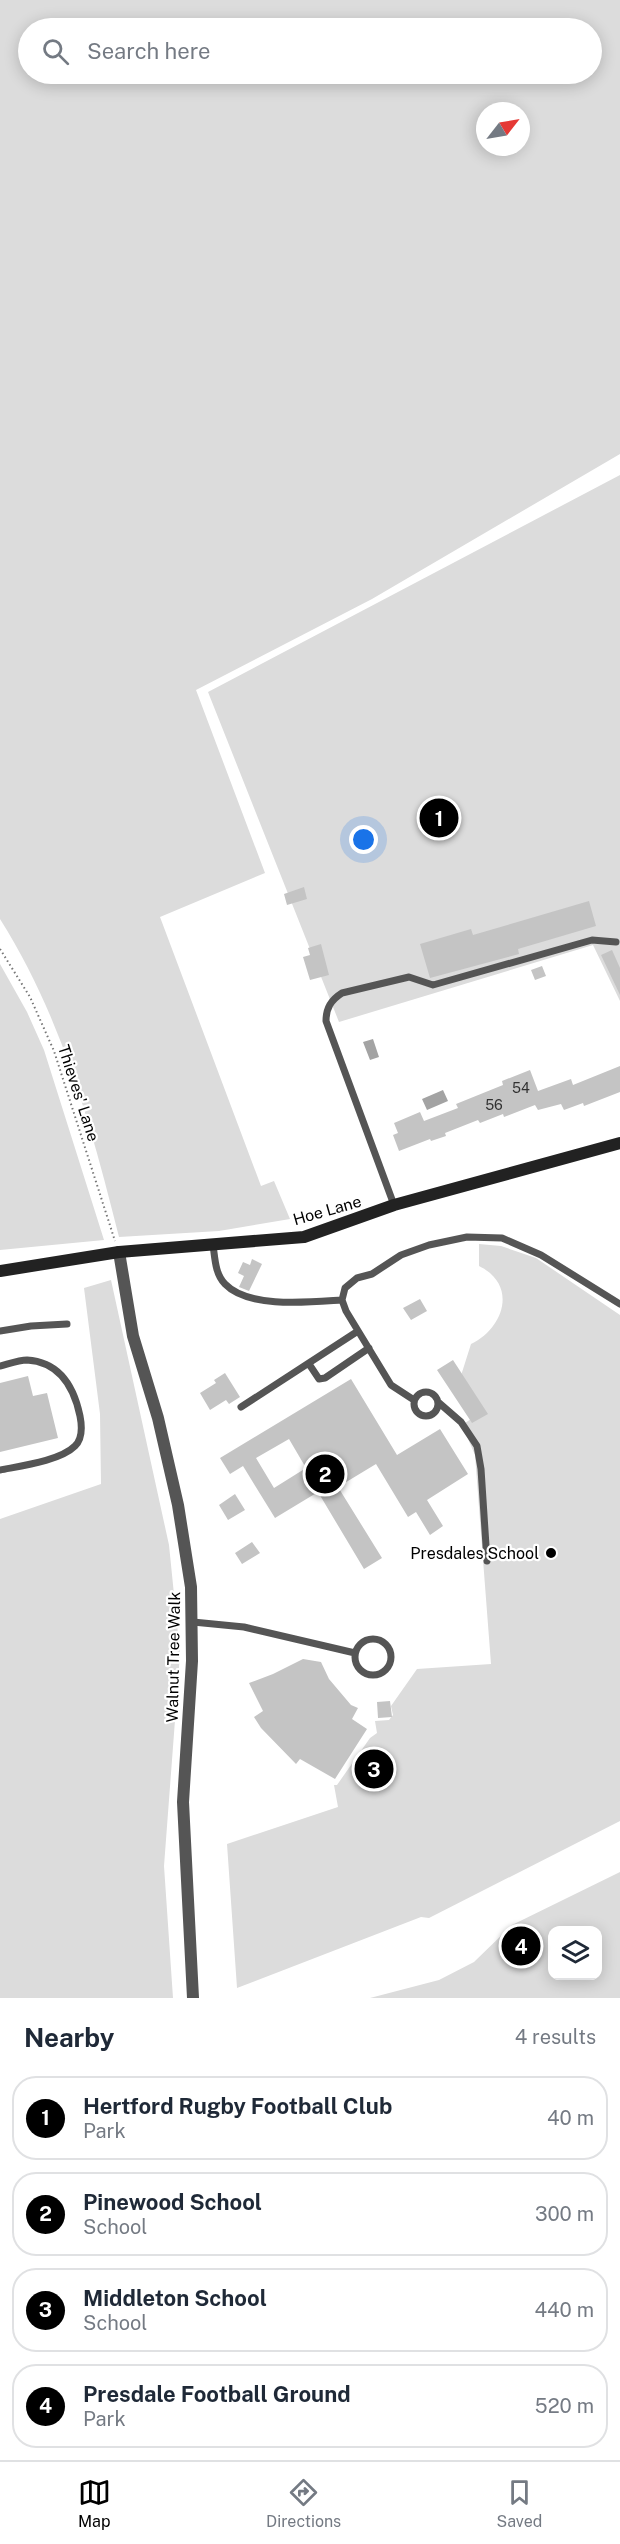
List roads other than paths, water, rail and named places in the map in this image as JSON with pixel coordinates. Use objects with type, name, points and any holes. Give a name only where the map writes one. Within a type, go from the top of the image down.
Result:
[{"type":"street","name":"Hoe Lane","points":[[0,1271],[119,1252],[304,1237],[394,1205],[620,1143]]},
{"type":"street","name":"Walnut Tree Walk","points":[[119,1252],[133,1336],[158,1418],[178,1506],[191,1587],[193,1622],[183,1802],[193,1998]]},
{"type":"lane","points":[[394,1205],[326,1021],[328,1006],[342,993],[409,978],[433,985],[591,940],[616,942]]},
{"type":"lane","points":[[414,1400],[392,1385],[358,1331],[342,1300],[345,1288],[357,1278],[372,1274],[401,1255],[429,1245],[467,1237],[502,1238],[573,1273],[620,1304]]},
{"type":"lane","points":[[213,1245],[216,1268],[225,1284],[241,1294],[286,1303],[342,1300]]},
{"type":"lane","points":[[0,1331],[67,1324]]},
{"type":"lane","points":[[242,1407],[358,1331]]},
{"type":"lane","points":[[309,1364],[319,1379],[325,1378],[369,1348]]},
{"type":"lane","points":[[0,1366],[26,1360],[40,1362],[60,1373],[76,1396],[81,1435],[76,1446],[64,1453],[0,1470]]},
{"type":"lane","points":[[438,1402],[433,1413],[422,1416],[414,1407],[414,1400],[419,1394],[427,1392],[434,1395],[438,1402],[461,1422],[477,1446],[481,1469],[487,1561]]},
{"type":"lane","points":[[193,1622],[244,1627],[355,1653]]},
{"type":"lane","points":[[373,1638],[385,1643],[391,1654],[391,1660],[379,1674],[366,1674],[357,1666],[355,1653],[361,1642],[373,1638]]},
{"type":"place","name":"Hertford Rugby Football Club","points":[[439,818]]},
{"type":"place","name":"Pinewood School","points":[[325,1474]]},
{"type":"place","name":"Presdales School","points":[[551,1553]]},
{"type":"place","name":"Middleton School","points":[[374,1769]]},
{"type":"place","name":"Presdale Football Ground","points":[[521,1946]]}]
